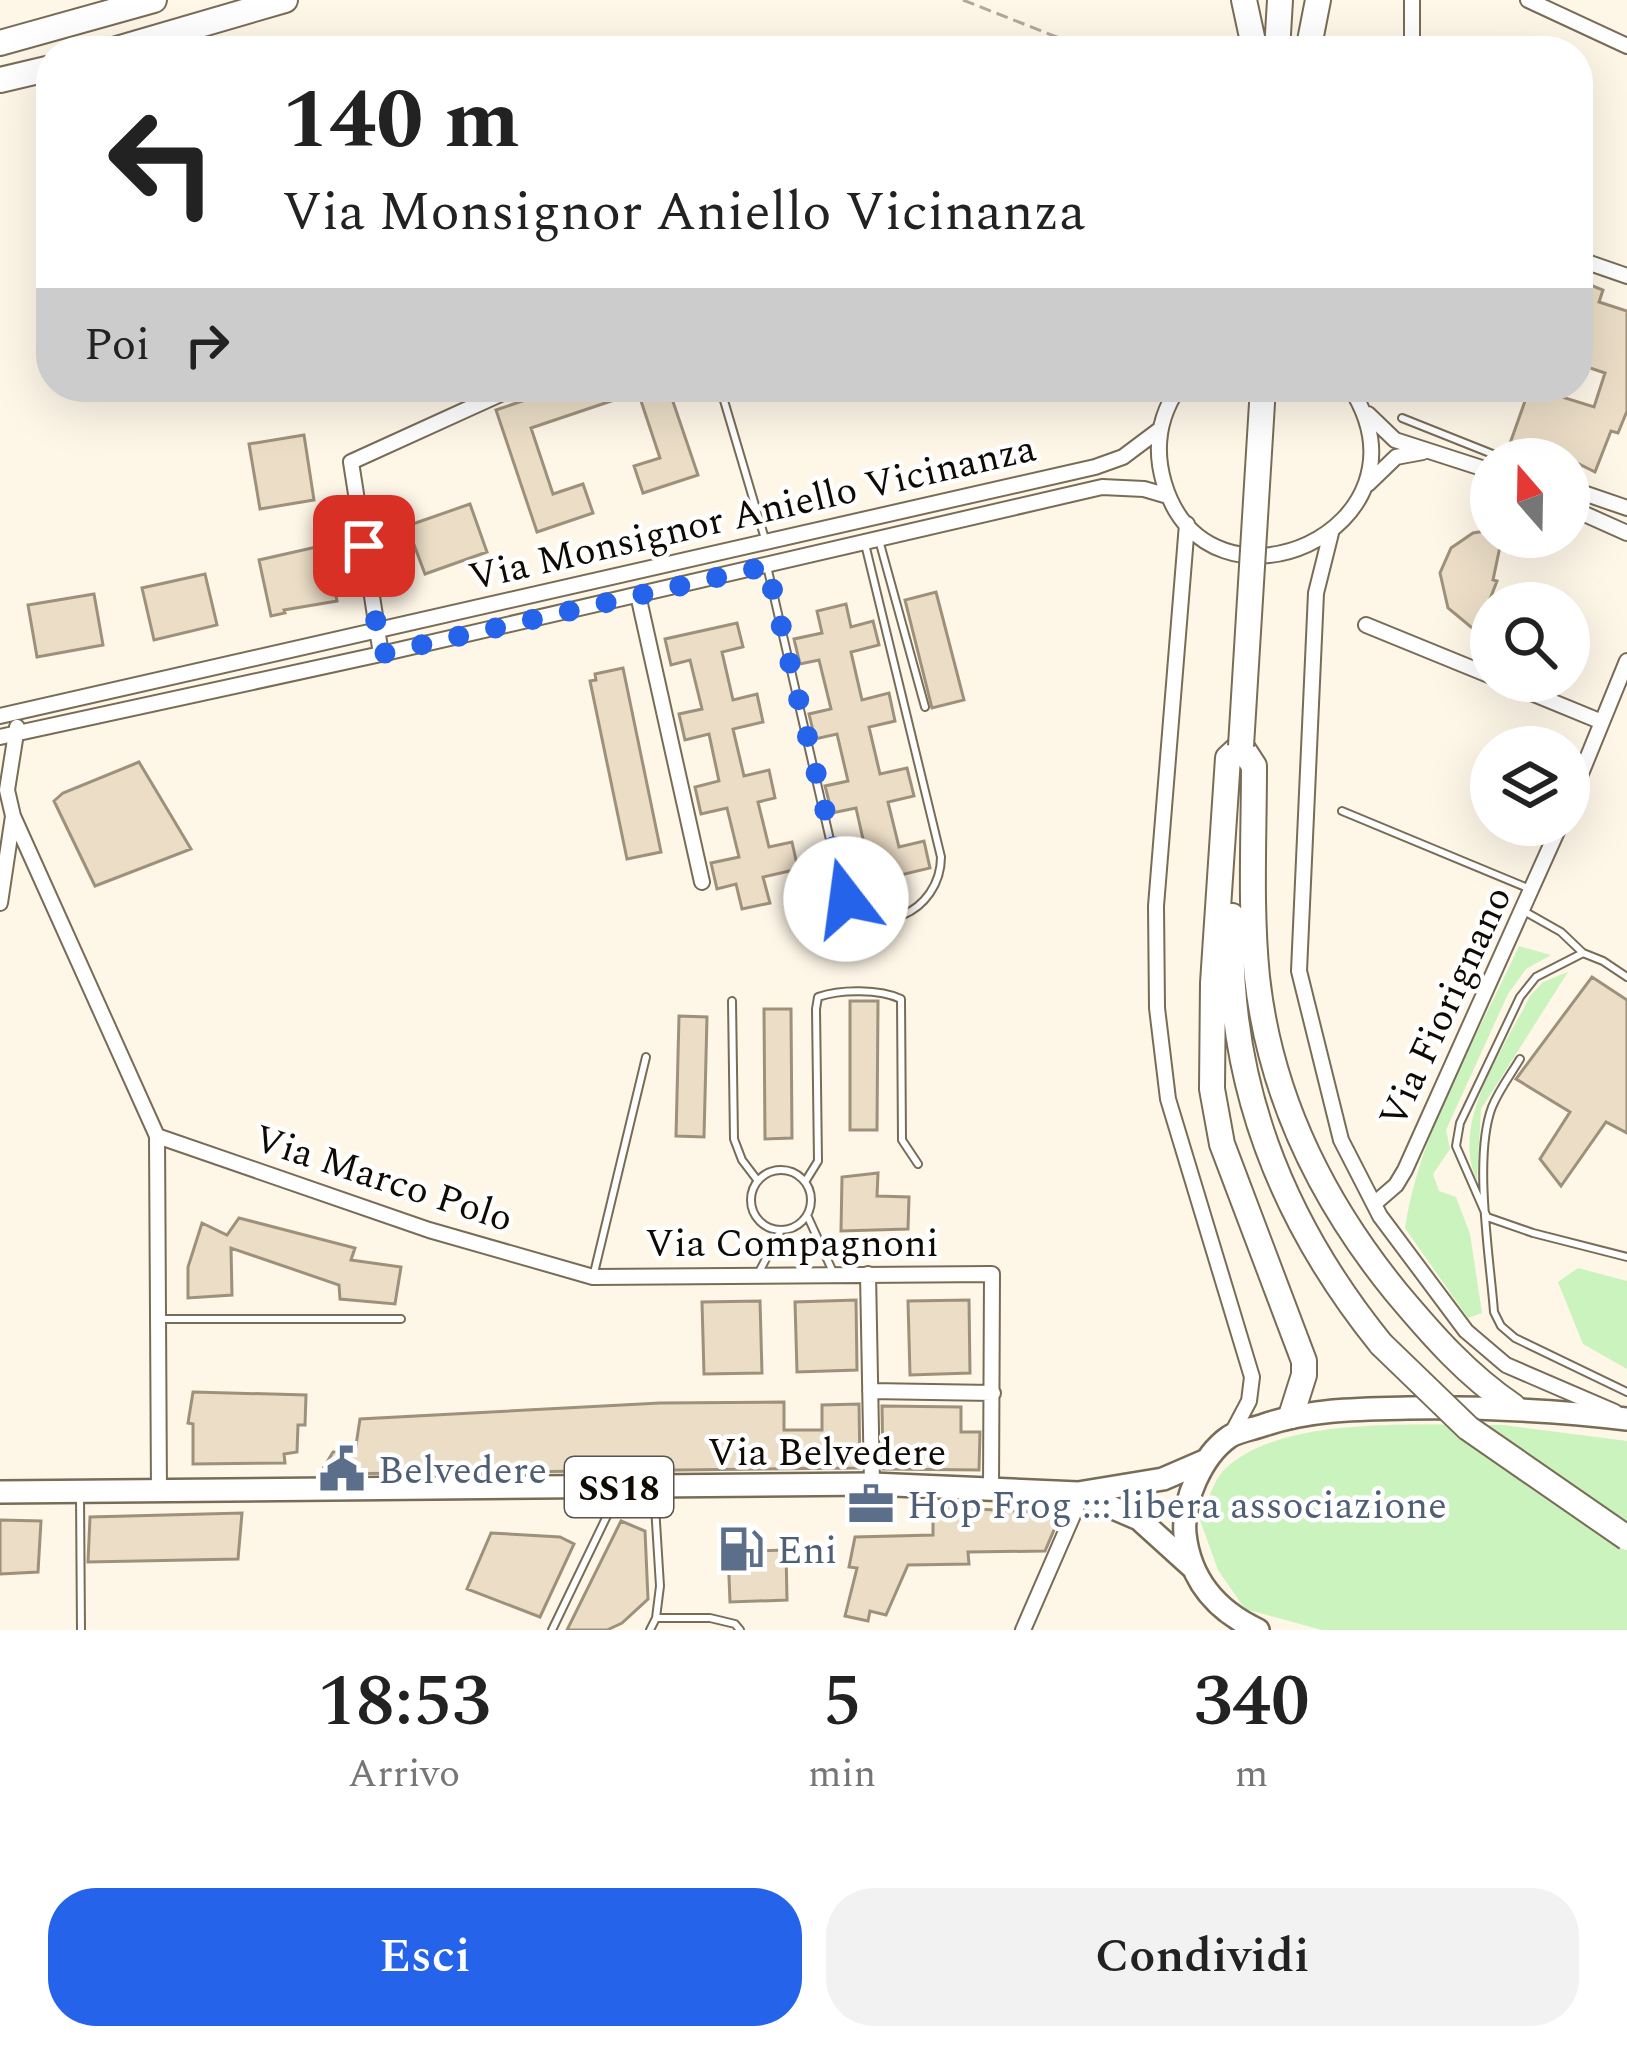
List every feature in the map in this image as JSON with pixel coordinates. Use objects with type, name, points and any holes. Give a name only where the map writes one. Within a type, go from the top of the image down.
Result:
[{"type":"highway","points":[[0,43],[154,0]]},
{"type":"highway","points":[[161,36],[285,0]]},
{"type":"highway","points":[[1244,0],[1252,36]]},
{"type":"highway","points":[[1278,36],[1280,0]]},
{"type":"highway","points":[[1311,36],[1318,0]]},
{"type":"highway","points":[[0,80],[36,72]]},
{"type":"highway","points":[[1262,402],[1232,935],[1240,1050],[1254,1110],[1280,1186],[1312,1248],[1381,1344],[1468,1428],[1627,1538]]},
{"type":"highway","points":[[1241,746],[1254,766],[1258,983],[1293,1123],[1339,1216],[1381,1274],[1472,1378],[1513,1406]]},
{"type":"highway","points":[[1241,746],[1228,758],[1212,1089],[1226,1156],[1304,1361],[1292,1416]]},
{"type":"main road","name":"SS18","points":[[1192,1568],[1184,1527],[1186,1510],[1208,1460],[1230,1437],[1292,1416],[1341,1410],[1513,1406],[1627,1418]]},
{"type":"main road","name":"SS18","points":[[1078,1493],[1162,1479],[1208,1460]]},
{"type":"main road","name":"Via Belvedere","points":[[0,1492],[872,1484],[1078,1493]]},
{"type":"main road","name":"SS18","points":[[1078,1493],[1138,1519],[1192,1568],[1222,1619],[1258,1630]]},
{"type":"street","points":[[1412,0],[1412,36]]},
{"type":"street","points":[[1528,0],[1627,46]]},
{"type":"street","points":[[1593,264],[1627,276]]},
{"type":"street","points":[[381,654],[351,462],[483,402]]},
{"type":"street","points":[[1170,402],[1159,430],[1158,464],[1168,496],[1186,524],[1218,546],[1262,556],[1309,547],[1331,533],[1376,472],[1396,457],[1434,451]]},
{"type":"street","points":[[1359,402],[1395,440],[1470,464]]},
{"type":"street","points":[[1361,495],[1371,447],[1362,407]]},
{"type":"street","name":"Via Monsignor Aniello Vicinanza","points":[[8,715],[1095,466],[1123,457],[1159,430]]},
{"type":"street","name":"Via Monsignor Aniello Vicinanza","points":[[0,736],[381,654],[1102,488],[1144,489],[1168,496]]},
{"type":"street","points":[[1590,495],[1627,508]]},
{"type":"street","points":[[1590,516],[1627,532]]},
{"type":"street","points":[[1186,524],[1156,906],[1157,1008],[1168,1100],[1252,1377],[1249,1401],[1230,1437]]},
{"type":"street","points":[[1331,533],[1316,592],[1299,971],[1341,1140],[1377,1210],[1466,1331],[1506,1365],[1627,1418]]},
{"type":"street","points":[[638,595],[703,882]]},
{"type":"street","points":[[1366,625],[1470,667]]},
{"type":"street","points":[[1590,751],[1627,661]]},
{"type":"street","points":[[1553,702],[1602,722]]},
{"type":"street","points":[[8,715],[18,732],[3,784],[13,815],[157,1136],[160,1493]]},
{"type":"street","points":[[0,903],[13,815]]},
{"type":"street","name":"Via Fiorignano","points":[[1377,1210],[1405,1170],[1551,846]]},
{"type":"street","name":"Via Marco Polo","points":[[157,1136],[429,1230],[593,1276]]},
{"type":"street","points":[[868,1274],[872,1484]]},
{"type":"street","name":"Via Compagnoni","points":[[593,1276],[992,1274],[993,1393]]},
{"type":"street","points":[[870,1390],[993,1393],[991,1490]]},
{"type":"street","points":[[1023,1630],[1077,1506],[1078,1493]]},
{"type":"lane","points":[[724,402],[766,542]]},
{"type":"lane","points":[[1402,418],[1470,445]]},
{"type":"lane","points":[[767,566],[842,892],[856,910],[871,917],[907,915],[938,884],[941,857],[872,542]]},
{"type":"lane","points":[[872,542],[925,707]]},
{"type":"lane","points":[[1342,811],[1533,890]]},
{"type":"lane","points":[[1524,911],[1562,932],[1582,953],[1627,977]]},
{"type":"lane","points":[[1582,953],[1536,977],[1520,998],[1460,1123],[1456,1147],[1487,1217],[1627,1258]]},
{"type":"lane","points":[[805,1182],[818,1161],[816,1009],[818,997],[830,993],[890,994],[901,999],[902,1140],[918,1164]]},
{"type":"lane","points":[[732,1001],[734,1139],[758,1181]]},
{"type":"lane","points":[[593,1276],[646,1058]]},
{"type":"lane","points":[[1520,1059],[1492,1106],[1488,1124],[1487,1217],[1494,1312],[1515,1338],[1627,1392]]},
{"type":"lane","points":[[781,1170],[805,1182],[811,1203],[800,1223],[781,1230],[767,1226],[753,1210],[751,1199],[758,1181],[781,1170]]},
{"type":"lane","points":[[807,1215],[835,1274]]},
{"type":"lane","points":[[758,1275],[781,1230]]},
{"type":"lane","points":[[158,1319],[401,1319]]},
{"type":"lane","points":[[552,1630],[621,1487]]},
{"type":"lane","points":[[650,1630],[660,1586],[654,1487]]},
{"type":"lane","points":[[80,1492],[81,1630]]},
{"type":"lane","points":[[656,1618],[710,1618],[736,1624],[740,1630]]},
{"type":"path","points":[[963,0],[1054,36]]},
{"type":"green space","points":[[1519,946],[1551,955],[1526,969],[1508,994],[1446,1130],[1450,1149],[1433,1174],[1439,1191],[1456,1197],[1470,1234],[1482,1313],[1468,1318],[1405,1228],[1437,1119]]},
{"type":"green space","points":[[1568,972],[1481,1109],[1477,1180],[1470,1158],[1470,1134],[1484,1086],[1530,996],[1543,982]]},
{"type":"green space","points":[[1578,1268],[1627,1281],[1627,1369],[1583,1344],[1558,1282]]},
{"type":"green space","points":[[1503,1425],[1627,1441],[1627,1630],[1322,1630],[1245,1609],[1218,1570],[1200,1520],[1220,1475],[1249,1452],[1281,1439],[1356,1426]]},
{"type":"building","points":[[1593,286],[1603,290],[1599,302],[1627,311],[1627,411],[1618,433],[1611,431],[1595,472],[1590,470],[1590,438],[1512,438],[1525,402],[1578,402],[1594,407],[1605,373],[1593,369]]},
{"type":"building","points":[[520,402],[608,402],[531,428],[553,494],[583,484],[593,513],[537,532],[496,410]]},
{"type":"building","points":[[641,402],[673,402],[698,475],[643,493],[634,466],[660,458]]},
{"type":"building","points":[[304,435],[314,500],[260,509],[249,444]]},
{"type":"building","points":[[470,504],[487,552],[425,574],[407,526]]},
{"type":"building","points":[[1470,535],[1470,558],[1498,558],[1493,580],[1497,582],[1470,582],[1470,626],[1448,608],[1440,573],[1451,548]]},
{"type":"building","points":[[325,545],[337,601],[271,616],[259,560]]},
{"type":"building","points":[[205,574],[217,625],[154,640],[142,588]]},
{"type":"building","points":[[936,592],[964,700],[932,708],[905,600]]},
{"type":"building","points":[[94,594],[103,645],[37,657],[28,605]]},
{"type":"building","points":[[846,604],[851,627],[873,621],[879,645],[851,652],[862,700],[889,693],[895,721],[869,727],[880,774],[907,768],[914,796],[888,802],[899,847],[924,841],[930,868],[892,877],[898,903],[872,909],[865,884],[849,888],[843,862],[867,857],[856,808],[832,813],[825,786],[848,781],[837,734],[815,739],[809,714],[831,709],[819,660],[800,664],[794,639],[822,633],[817,611]]},
{"type":"building","points":[[737,623],[743,647],[722,652],[733,700],[757,694],[763,722],[733,729],[744,776],[769,770],[775,798],[758,802],[769,847],[792,842],[798,869],[763,877],[770,903],[742,909],[736,884],[717,889],[711,863],[739,857],[727,808],[701,814],[695,787],[719,781],[709,734],[685,740],[679,714],[702,709],[690,660],[671,665],[665,639]]},
{"type":"building","points":[[623,668],[661,852],[627,859],[590,681],[596,680],[595,674]]},
{"type":"building","points":[[139,762],[191,849],[95,886],[54,801]]},
{"type":"building","points":[[1592,977],[1627,1000],[1627,1133],[1606,1122],[1561,1186],[1540,1159],[1570,1112],[1516,1079]]},
{"type":"building","points":[[850,1001],[878,1001],[877,1130],[850,1130]]},
{"type":"building","points":[[764,1009],[791,1009],[792,1138],[765,1139]]},
{"type":"building","points":[[679,1016],[707,1017],[704,1137],[676,1136]]},
{"type":"building","points":[[878,1173],[877,1196],[909,1197],[908,1229],[841,1231],[842,1177]]},
{"type":"building","points":[[239,1218],[355,1248],[351,1260],[401,1267],[395,1304],[340,1299],[339,1285],[231,1248],[232,1295],[188,1298],[188,1267],[202,1223],[227,1235]]},
{"type":"building","points":[[856,1300],[857,1370],[797,1372],[795,1302]]},
{"type":"building","points":[[969,1300],[970,1373],[910,1375],[908,1301]]},
{"type":"building","points":[[760,1301],[762,1373],[704,1374],[702,1302]]},
{"type":"building","points":[[193,1392],[306,1395],[305,1425],[298,1425],[297,1452],[284,1454],[285,1463],[193,1464],[193,1424],[188,1423]]},
{"type":"building","points":[[784,1402],[784,1430],[822,1430],[822,1405],[859,1404],[860,1468],[320,1474],[333,1452],[355,1452],[360,1419],[660,1403]]},
{"type":"building","points":[[882,1406],[961,1407],[961,1432],[980,1432],[979,1470],[883,1469]]},
{"type":"building","points":[[933,1507],[1058,1513],[1045,1551],[968,1552],[969,1564],[908,1565],[886,1615],[870,1611],[868,1621],[845,1616],[857,1568],[849,1567],[855,1537],[933,1535]]},
{"type":"building","points":[[242,1513],[238,1559],[88,1562],[90,1517]]},
{"type":"building","points":[[0,1520],[41,1521],[38,1572],[0,1574]]},
{"type":"building","points":[[621,1521],[645,1531],[648,1599],[607,1630],[567,1630]]},
{"type":"building","points":[[491,1533],[560,1537],[574,1544],[540,1617],[467,1589]]},
{"type":"building","points":[[786,1550],[787,1600],[730,1602],[728,1552]]},
{"type":"place","name":"Belvedere","points":[[342,1469]]},
{"type":"place","name":"Hop Frog ::: libera associazione","points":[[871,1504]]},
{"type":"place","name":"Eni","points":[[741,1549]]},
{"type":"route","points":[[364,546],[381,654],[767,566],[846,899]]}]
